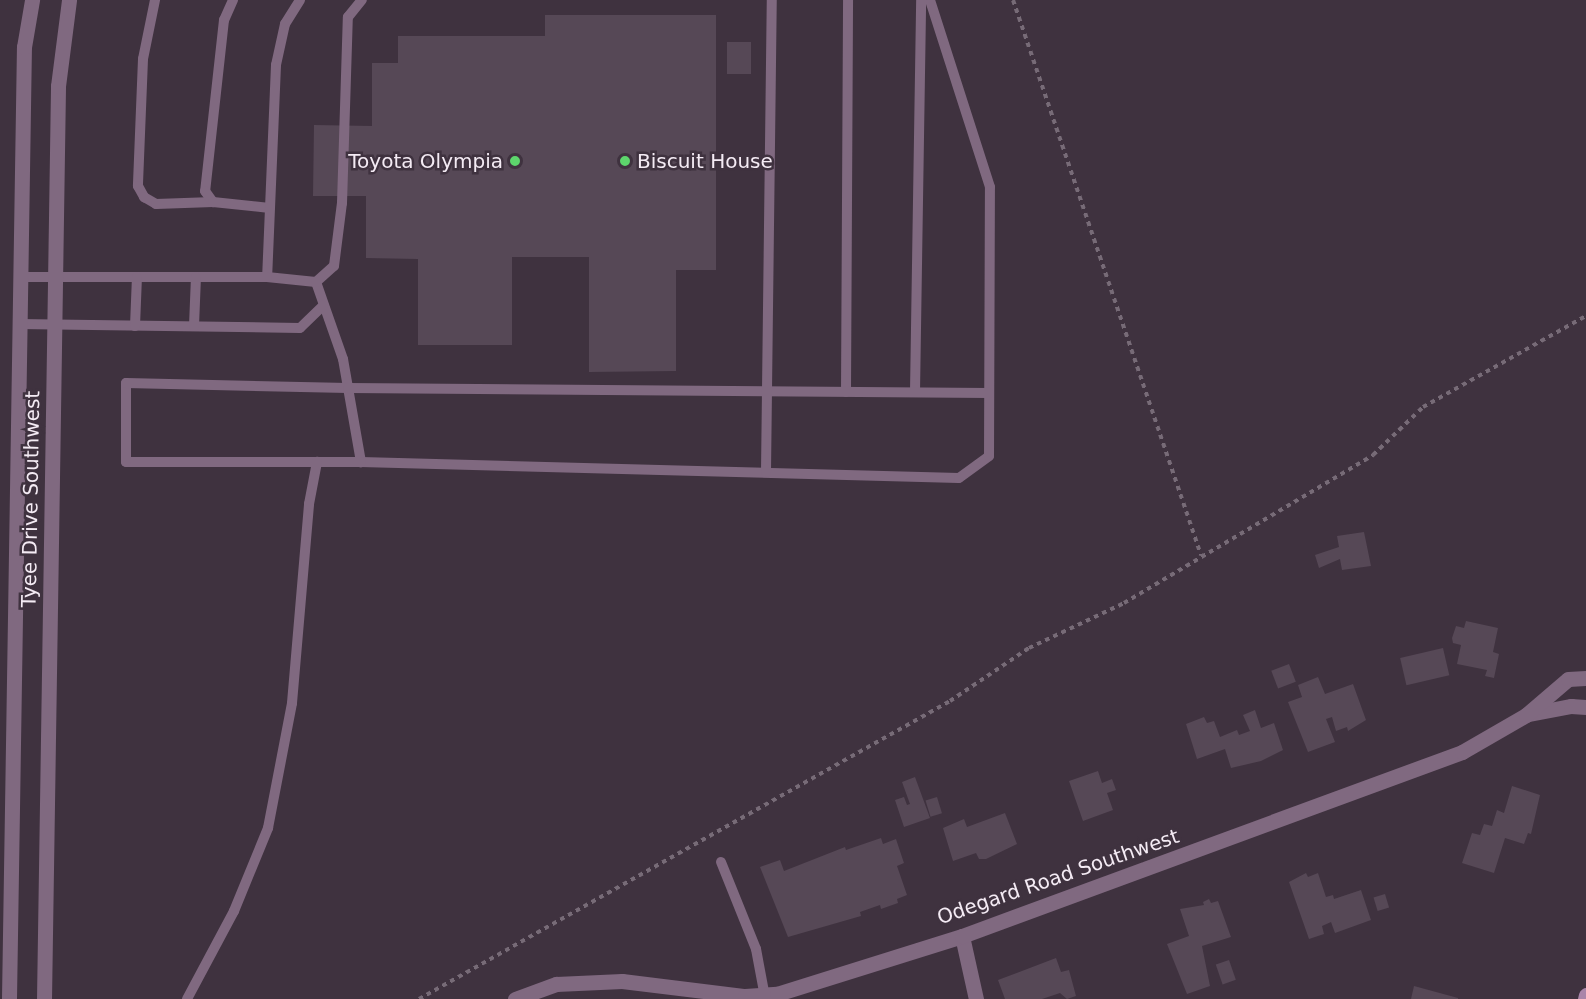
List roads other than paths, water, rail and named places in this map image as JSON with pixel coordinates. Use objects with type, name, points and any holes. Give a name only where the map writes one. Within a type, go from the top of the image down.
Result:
[{"type":"main road","points":[[1585,999],[1586,994]]},
{"type":"street","name":"Tyee Drive Southwest","points":[[9,999],[24,47],[32,0]]},
{"type":"street","name":"Tyee Drive Southwest","points":[[44,999],[58,86],[69,0]]},
{"type":"street","name":"Odegard Road Southwest","points":[[515,999],[556,984],[622,981],[718,996],[765,997],[962,936],[1462,752],[1526,715],[1568,679],[1586,678]]},
{"type":"street","points":[[1526,715],[1571,706],[1586,707]]},
{"type":"street","points":[[962,936],[976,999]]},
{"type":"lane","points":[[155,0],[143,58],[138,186],[144,197],[156,204],[213,202],[270,208]]},
{"type":"lane","points":[[213,202],[205,191],[207,164],[224,20],[233,0]]},
{"type":"lane","points":[[267,277],[276,65],[285,24],[300,0]]},
{"type":"lane","points":[[20,277],[267,277],[315,282],[334,266],[342,203],[348,17],[362,0]]},
{"type":"lane","points":[[766,472],[772,0]]},
{"type":"lane","points":[[846,392],[848,0]]},
{"type":"lane","points":[[915,392],[921,0]]},
{"type":"lane","points":[[930,0],[990,187],[989,393],[988,456],[959,478],[361,462],[126,462],[126,383],[348,388],[989,393]]},
{"type":"lane","points":[[135,326],[137,277]]},
{"type":"lane","points":[[194,326],[196,277]]},
{"type":"lane","points":[[315,282],[343,359],[361,462]]},
{"type":"lane","points":[[20,324],[300,328],[323,306]]},
{"type":"lane","points":[[187,999],[234,911],[268,828],[292,703],[309,504],[317,462]]},
{"type":"lane","points":[[721,862],[756,949],[765,997]]},
{"type":"place","name":"Toyota Olympia","points":[[515,161]]},
{"type":"place","name":"Biscuit House","points":[[625,161]]}]
